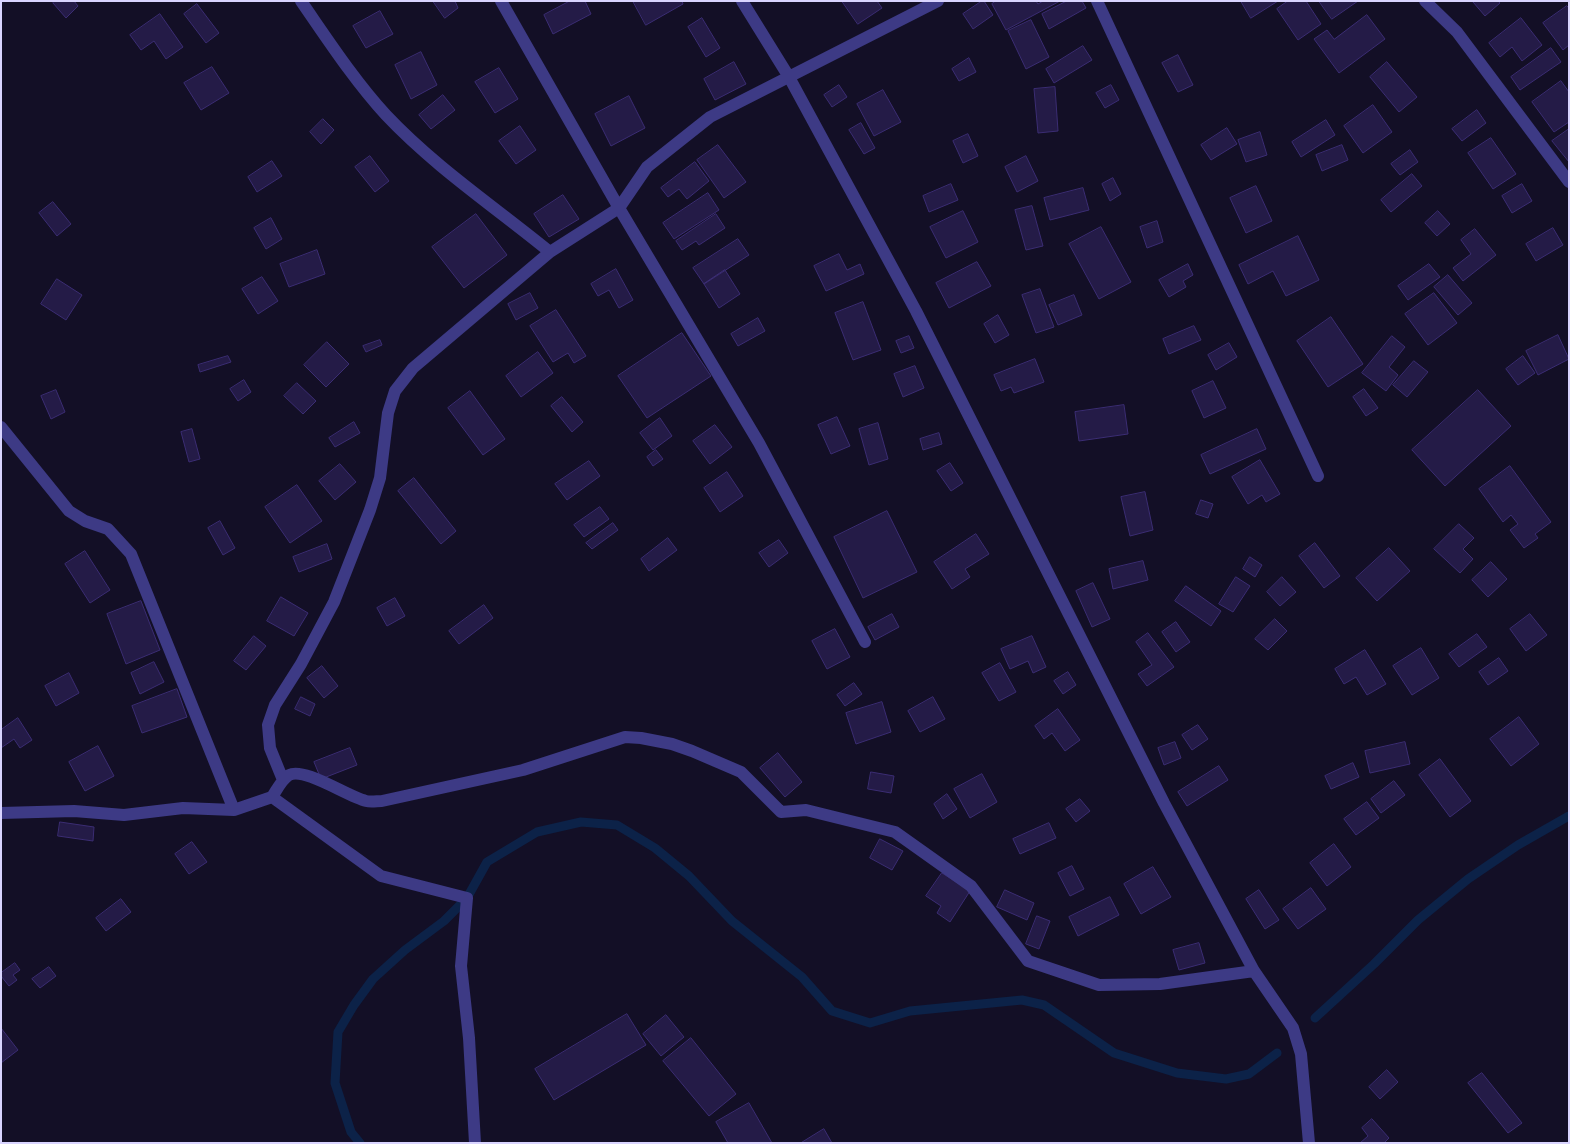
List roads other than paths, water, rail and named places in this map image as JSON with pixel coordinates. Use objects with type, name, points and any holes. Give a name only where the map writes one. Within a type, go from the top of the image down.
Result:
[{"type":"street","points":[[301,1],[338,55],[385,114],[450,173],[550,252]]},
{"type":"street","points":[[501,1],[619,208],[759,444],[865,642]]},
{"type":"street","points":[[742,1],[789,77],[916,311],[1160,794],[1254,970],[1293,1028],[1301,1054],[1310,1143]]},
{"type":"street","points":[[283,780],[270,748],[268,725],[275,705],[301,664],[334,602],[380,478],[388,413],[395,391],[413,368],[550,252],[619,208],[647,167],[710,117],[938,1]]},
{"type":"street","points":[[1097,1],[1318,476]]},
{"type":"street","points":[[1425,1],[1457,32],[1569,182]]},
{"type":"street","points":[[1,427],[69,511],[85,521],[108,529],[122,542],[131,554],[234,810]]},
{"type":"street","points":[[1,813],[74,812],[124,815],[183,808],[234,810],[272,797],[283,780],[289,775],[298,773],[319,780],[366,801],[382,801],[523,770],[625,738],[664,743],[692,751],[741,772],[781,812],[806,810],[895,832],[971,886],[1028,961],[1099,985],[1160,984],[1254,970]]},
{"type":"street","points":[[272,797],[381,876],[467,898],[461,966],[469,1038],[474,1143]]},
{"type":"waterway","points":[[1315,1018],[1374,964],[1418,920],[1468,879],[1518,845],[1569,816]]},
{"type":"waterway","points":[[360,1143],[351,1132],[335,1083],[338,1032],[354,1005],[373,979],[405,950],[444,921],[467,898],[487,862],[537,832],[581,822],[617,825],[655,848],[689,876],[732,921],[802,977],[832,1011],[870,1023],[910,1011],[1022,1000],[1044,1005],[1114,1053],[1177,1073],[1226,1079],[1249,1074],[1277,1053]]}]
